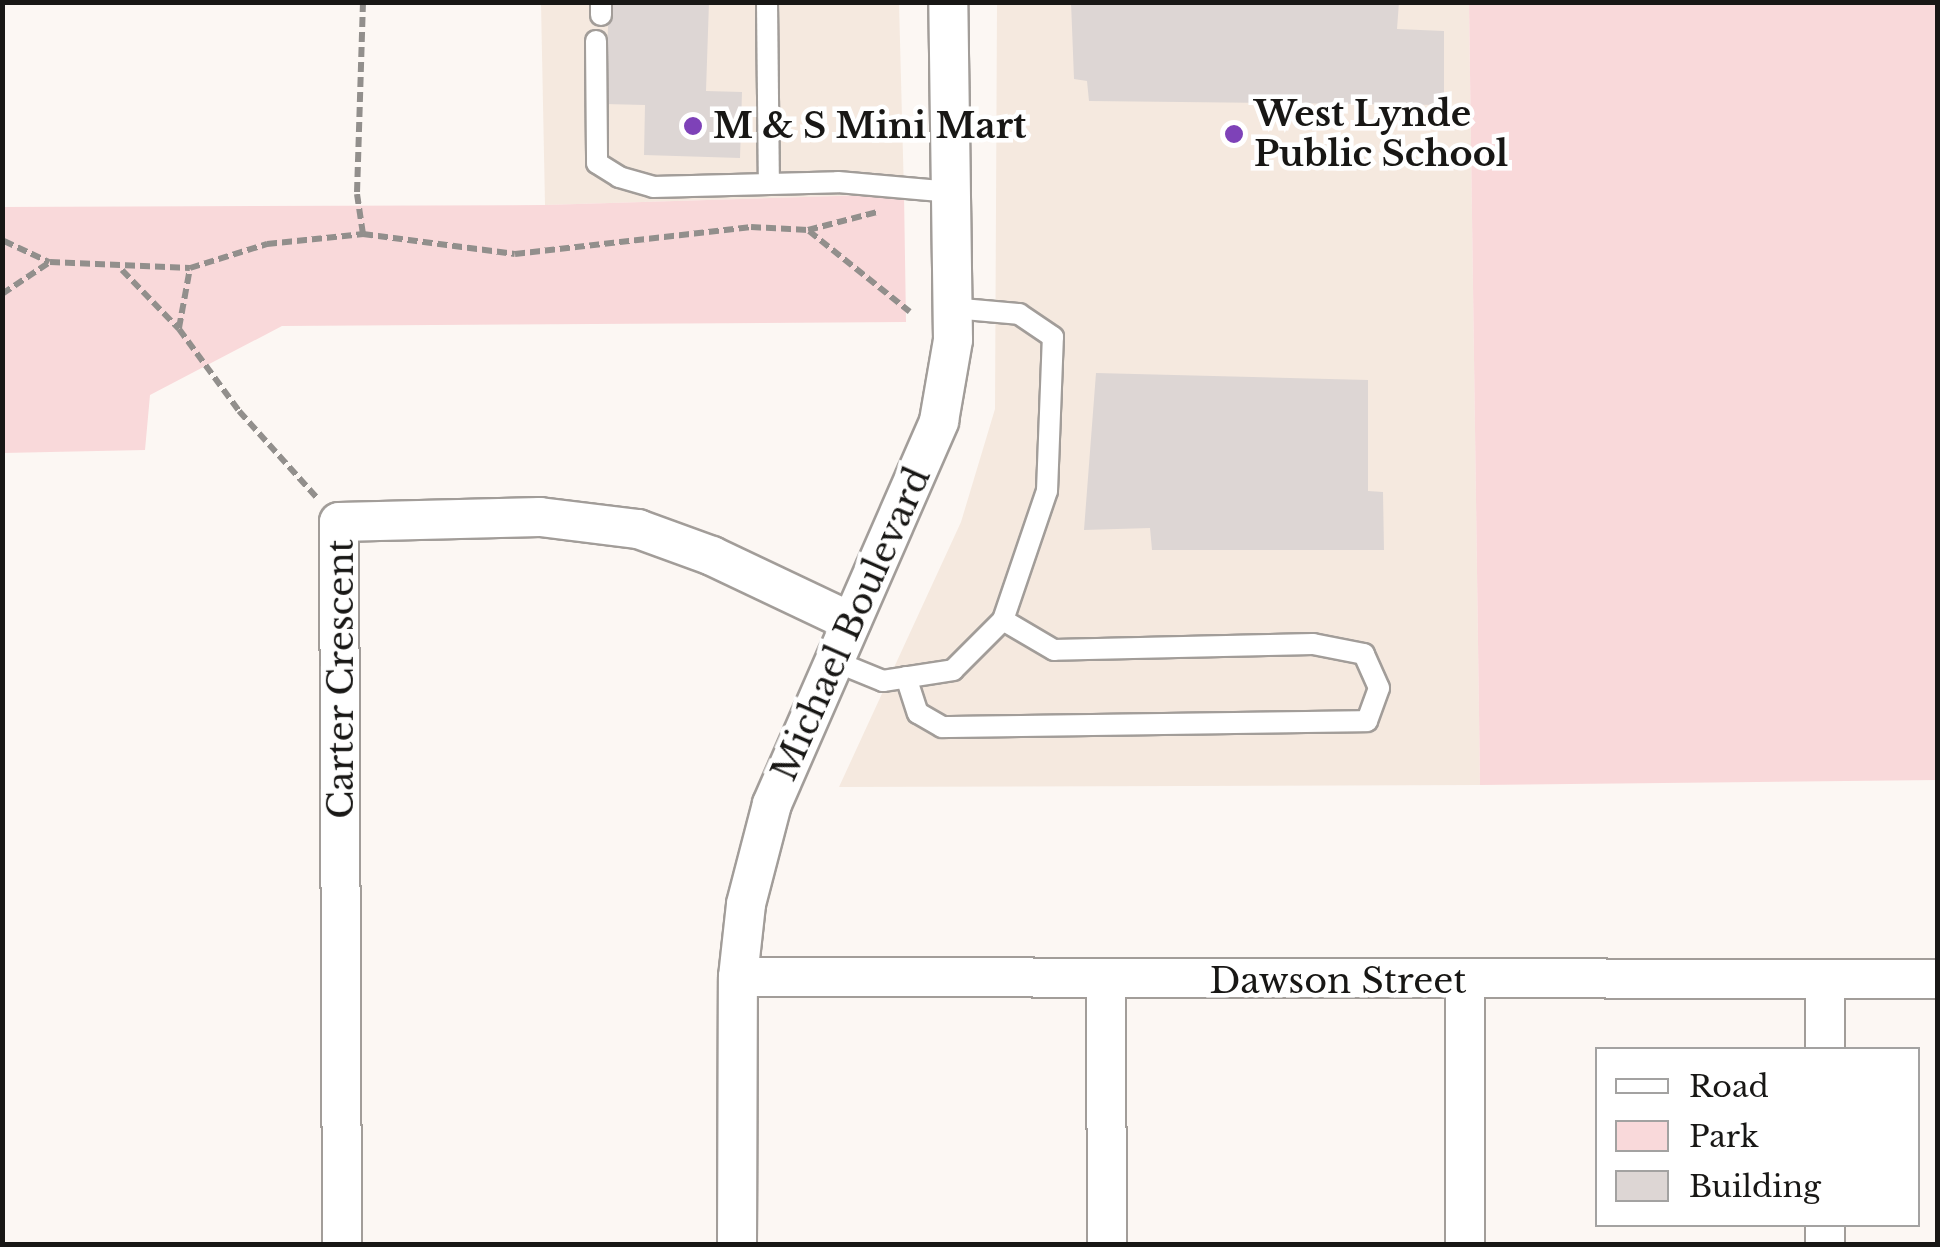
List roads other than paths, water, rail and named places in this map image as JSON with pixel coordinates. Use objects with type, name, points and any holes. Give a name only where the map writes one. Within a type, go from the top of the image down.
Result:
[{"type":"street","name":"Michael Boulevard","points":[[737,1244],[738,978],[746,904],[772,804],[939,422],[952,308],[948,2]]},
{"type":"street","name":"Carter Crescent","points":[[342,1244],[338,522],[540,517],[638,529],[712,556],[851,622]]},
{"type":"street","name":"Dawson Street","points":[[738,978],[1106,982],[1938,979]]},
{"type":"street","points":[[1465,980],[1465,1244]]},
{"type":"street","points":[[1825,980],[1825,1047]]},
{"type":"street","points":[[1106,982],[1106,1244]]},
{"type":"lane","points":[[767,2],[768,181]]},
{"type":"lane","points":[[596,41],[597,163],[653,187],[768,181],[914,184],[952,192]]},
{"type":"lane","points":[[834,661],[883,681],[953,670],[1003,620],[1048,491],[1053,337],[1019,314],[952,308]]},
{"type":"lane","points":[[906,677],[918,713],[942,726],[961,727],[1367,722],[1379,688],[1364,654],[1313,644],[1054,650],[1003,620]]},
{"type":"place","name":"M & S Mini Mart","points":[[693,126]]},
{"type":"place","name":"West Lynde Public School","points":[[1234,134]]}]
